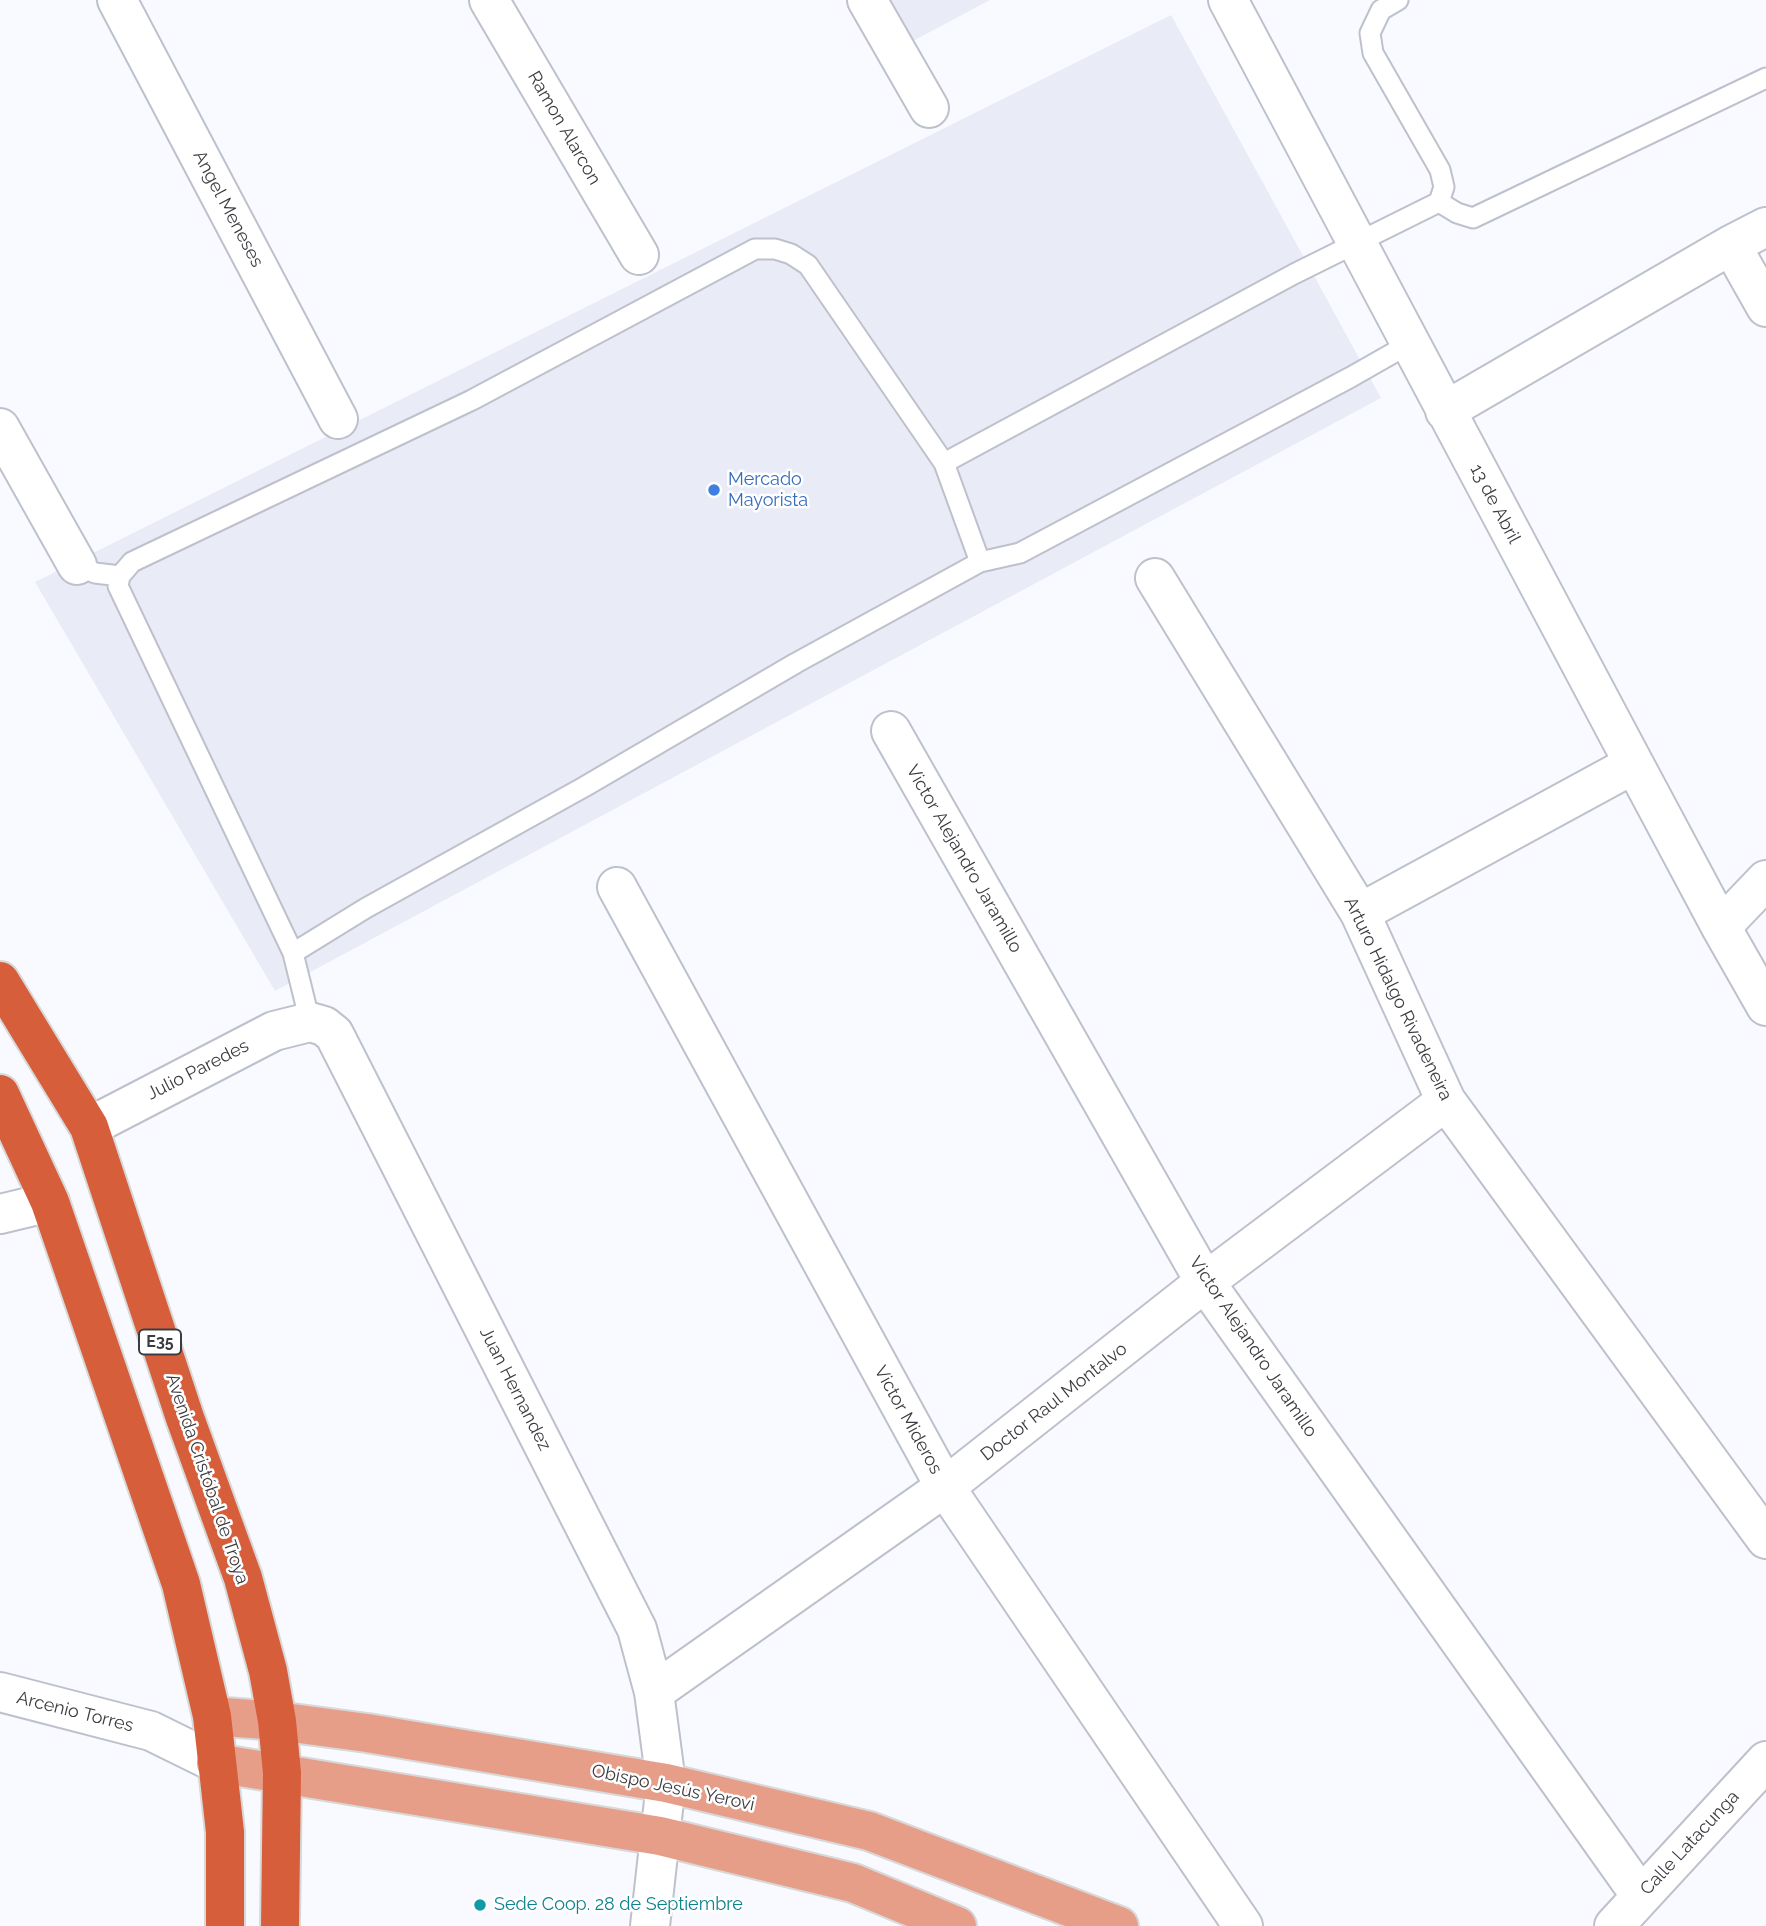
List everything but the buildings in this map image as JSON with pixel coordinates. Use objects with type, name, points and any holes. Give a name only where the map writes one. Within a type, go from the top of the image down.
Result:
[{"type":"highway","name":"Avenida Cristóbal de Troya","points":[[0,981],[89,1127],[185,1418],[243,1578],[268,1671],[277,1721],[282,1773],[280,1926]]},
{"type":"highway","points":[[0,1094],[50,1202],[181,1584],[212,1716],[225,1832],[225,1926]]},
{"type":"main road","name":"Obispo Jesús Yerovi","points":[[212,1716],[277,1721],[367,1733],[666,1783],[869,1831],[1119,1926]]},
{"type":"main road","points":[[216,1763],[660,1836],[853,1883],[957,1926]]},
{"type":"street","name":"Angel Meneses","points":[[117,0],[338,419]]},
{"type":"street","name":"Ramon Alarcon","points":[[489,0],[639,255]]},
{"type":"street","points":[[867,0],[929,108]]},
{"type":"street","name":"13 de Abril","points":[[1228,0],[1409,344],[1721,927],[1766,1006]]},
{"type":"street","points":[[1445,411],[1766,227]]},
{"type":"street","points":[[1731,245],[1766,307]]},
{"type":"street","points":[[0,428],[77,565]]},
{"type":"street","name":"Arturo Hidalgo Rivadeneira","points":[[1155,578],[1360,913],[1446,1101],[1766,1539]]},
{"type":"street","name":"Victor Alejandro Jaramillo","points":[[891,731],[1205,1282],[1641,1896]]},
{"type":"street","points":[[1360,913],[1634,764]]},
{"type":"street","points":[[1721,927],[1766,880]]},
{"type":"street","name":"Victor Mideros","points":[[617,887],[945,1487],[1243,1926]]},
{"type":"street","name":"Julio Paredes","points":[[89,1127],[274,1031],[310,1022]]},
{"type":"street","name":"Juan Hernandez","points":[[310,1022],[324,1026],[334,1034],[342,1047],[637,1629],[654,1692],[666,1783],[650,1926]]},
{"type":"street","name":"Doctor Raul Montalvo","points":[[654,1692],[945,1487],[1205,1282],[1446,1101]]},
{"type":"street","points":[[0,1214],[50,1202]]},
{"type":"street","name":"Arcenio Torres","points":[[0,1692],[151,1731],[216,1763]]},
{"type":"street","name":"Arcenio Torres","points":[[151,1731],[212,1716]]},
{"type":"street","name":"Calle Latacunga","points":[[1614,1926],[1766,1761]]},
{"type":"lane","points":[[944,463],[1356,242],[1440,202],[1444,187],[1440,170],[1373,53],[1370,33],[1381,10],[1398,0]]},
{"type":"lane","points":[[1440,202],[1457,213],[1473,218],[1766,78]]},
{"type":"lane","points":[[310,1022],[293,953],[118,586],[120,576],[132,562],[472,400],[755,249],[775,249],[791,254],[808,265],[944,463],[980,562]]},
{"type":"lane","points":[[293,953],[366,908],[584,787],[796,663],[980,562],[1020,553],[1409,344]]},
{"type":"lane","points":[[77,565],[95,573],[120,576]]},
{"type":"shaded area","points":[[867,0],[990,0],[896,50]]},
{"type":"shaded area","name":"Mercado Mayorista","points":[[1171,15],[1381,398],[275,991],[35,582]]},
{"type":"place","name":"Mercado Mayorista","points":[[714,490]]},
{"type":"place","name":"Sede Coop. 28 de Septiembre","points":[[480,1905]]}]
